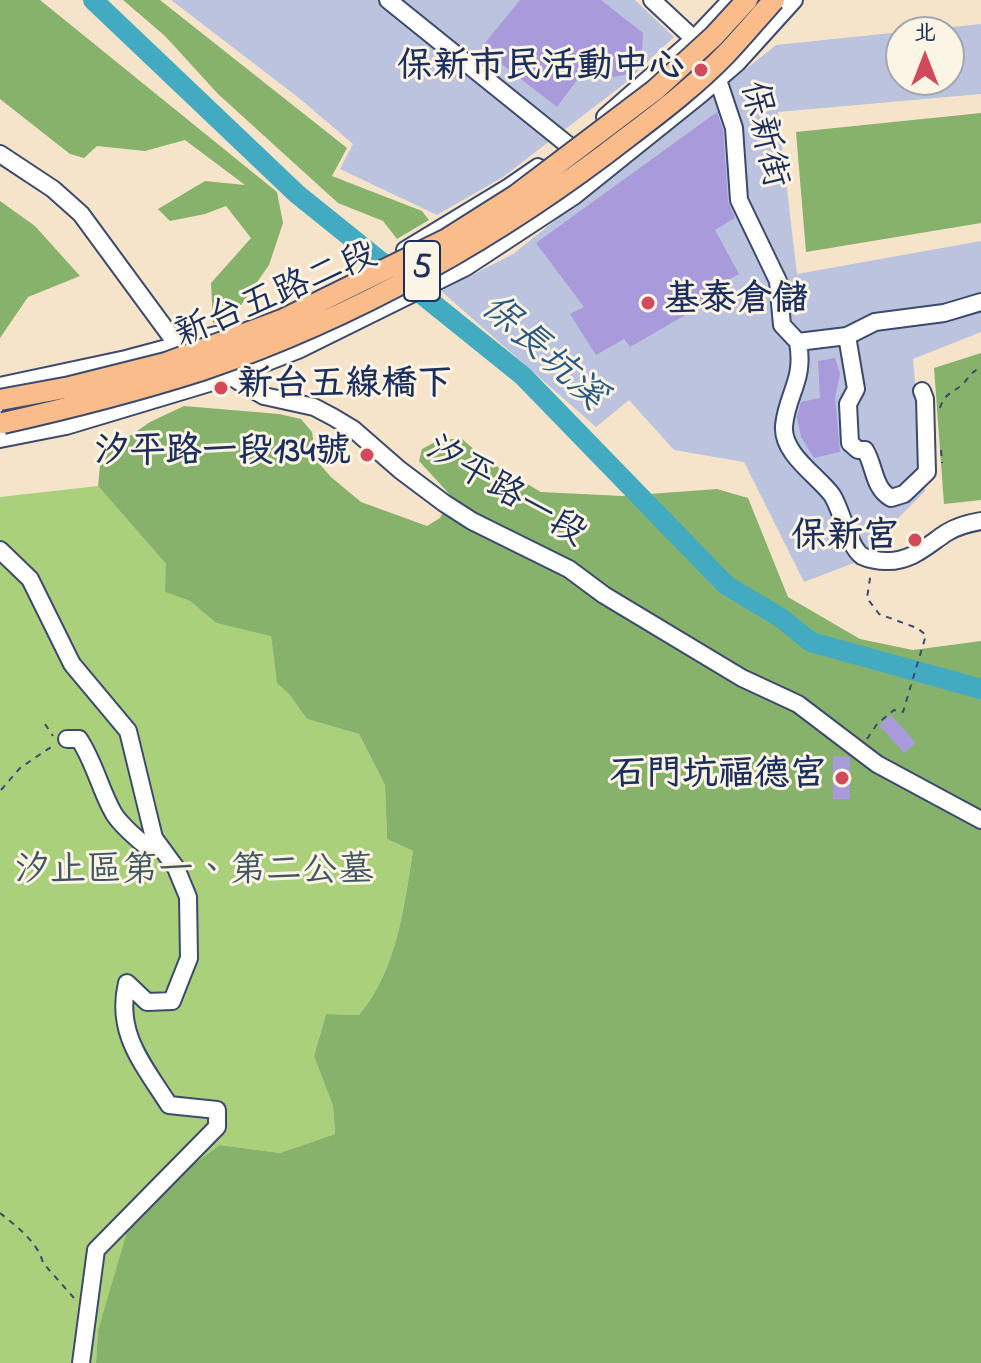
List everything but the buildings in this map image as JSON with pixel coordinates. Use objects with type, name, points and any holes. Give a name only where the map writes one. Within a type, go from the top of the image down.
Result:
[{"type":"main road","name":"新台五路二段","points":[[0,400],[131,373],[180,358],[282,320],[447,239],[515,196],[645,98],[714,36],[747,0]]},
{"type":"main road","name":"新台五路二段","points":[[2,431],[134,391],[262,347],[344,312],[448,257],[573,178],[643,126],[724,56],[774,0]]},
{"type":"street","points":[[388,0],[568,145]]},
{"type":"street","name":"保新街","points":[[652,0],[694,39],[718,80],[734,128],[739,200],[778,281],[782,325],[798,342],[802,364],[784,428],[795,459],[819,478],[835,500],[856,550],[875,560]]},
{"type":"street","points":[[0,386],[215,336],[326,292],[410,247],[509,187],[568,145],[694,39],[731,0]]},
{"type":"street","points":[[2,431],[66,426],[229,377],[298,350],[466,267],[574,196],[718,80],[794,0]]},
{"type":"street","name":"汐平路一段","points":[[0,154],[53,189],[81,214],[178,346],[264,396],[314,407],[333,417],[472,521],[569,569],[604,595],[742,678],[798,704],[863,754],[981,820]]},
{"type":"street","points":[[798,342],[847,336],[875,322],[944,313],[981,302]]},
{"type":"street","points":[[847,336],[856,389],[848,404],[850,443],[858,450],[865,450],[871,459],[876,482],[891,498],[904,494],[927,472],[925,399],[922,391]]},
{"type":"street","points":[[875,560],[904,558],[928,548],[947,532],[981,521]]},
{"type":"street","points":[[0,550],[30,579],[72,664],[128,731],[154,838],[176,868],[188,897],[189,958],[172,1001],[147,1002],[127,983],[122,1005],[129,1041],[169,1105],[217,1110],[217,1127],[96,1250],[81,1363]]},
{"type":"street","points":[[62,740],[79,739],[90,755],[115,815],[146,846],[159,845]]},
{"type":"path","points":[[939,411],[942,398],[981,368]]},
{"type":"path","points":[[927,472],[937,477],[940,471],[940,439]]},
{"type":"path","points":[[863,754],[867,739],[877,724],[894,710],[903,712],[908,703],[926,635],[917,628],[879,614],[867,598],[875,560]]},
{"type":"path","points":[[1,790],[20,768],[62,740]]},
{"type":"path","points":[[0,1213],[25,1233],[41,1255],[43,1263],[72,1298],[91,1291]]},
{"type":"shaded area","points":[[171,0],[635,0],[674,37],[624,84],[503,177],[437,215],[340,169],[353,144],[299,98]]},
{"type":"shaded area","points":[[981,24],[981,94],[965,95],[965,26]]},
{"type":"shaded area","points":[[885,34],[885,96],[958,96],[778,112],[797,274],[981,241],[981,332],[913,359],[925,491],[854,563],[804,582],[744,462],[674,450],[629,400],[596,427],[441,291],[513,254],[776,45]]},
{"type":"green space","points":[[0,0],[40,0],[277,192],[283,223],[269,265],[233,317],[213,323],[211,283],[251,238],[226,206],[170,221],[158,209],[205,181],[245,185],[185,140],[145,151],[97,146],[84,158],[70,154],[0,99]]},
{"type":"green space","points":[[123,0],[160,0],[347,148],[332,176],[422,211],[429,220],[397,239],[383,221],[338,203],[218,94],[165,36]]},
{"type":"green space","points":[[981,113],[981,223],[806,252],[796,132]]},
{"type":"green space","points":[[0,201],[35,226],[80,276],[28,297],[0,338]]},
{"type":"green space","points":[[981,353],[981,500],[944,504],[934,368]]},
{"type":"green space","points":[[184,406],[279,414],[301,419],[312,432],[316,460],[331,477],[361,502],[427,526],[440,518],[451,496],[419,461],[422,449],[441,439],[462,439],[489,462],[541,492],[622,496],[717,489],[748,498],[788,597],[860,639],[913,650],[981,641],[981,1363],[96,1363],[98,1331],[134,1208],[220,1145],[280,1153],[335,1134],[333,1106],[314,1056],[326,1014],[359,1015],[382,978],[397,937],[413,851],[387,839],[385,785],[359,734],[307,719],[277,683],[271,636],[216,623],[190,601],[165,592],[166,564],[98,486],[101,456],[150,422]]},
{"type":"green space","name":"汐止區第一、第二公墓","points":[[98,486],[166,564],[166,592],[190,601],[216,623],[271,635],[277,682],[307,719],[359,734],[385,785],[387,839],[413,851],[397,937],[382,978],[359,1015],[326,1014],[314,1056],[333,1106],[335,1134],[280,1153],[220,1145],[98,1331],[96,1363],[0,1363],[0,497]]},
{"type":"waterway","name":"保長坑溪","points":[[93,0],[297,194],[523,376],[726,585],[781,618],[811,642],[981,689]]},
{"type":"place","name":"保新市民活動中心","points":[[701,70]]},
{"type":"place","name":"基泰倉儲","points":[[648,303]]},
{"type":"place","name":"新台五線橋下","points":[[221,388]]},
{"type":"place","name":"汐平路一段134號","points":[[367,455]]},
{"type":"place","name":"保新宮","points":[[915,540]]},
{"type":"place","name":"石門坑福德宮","points":[[842,778]]}]
